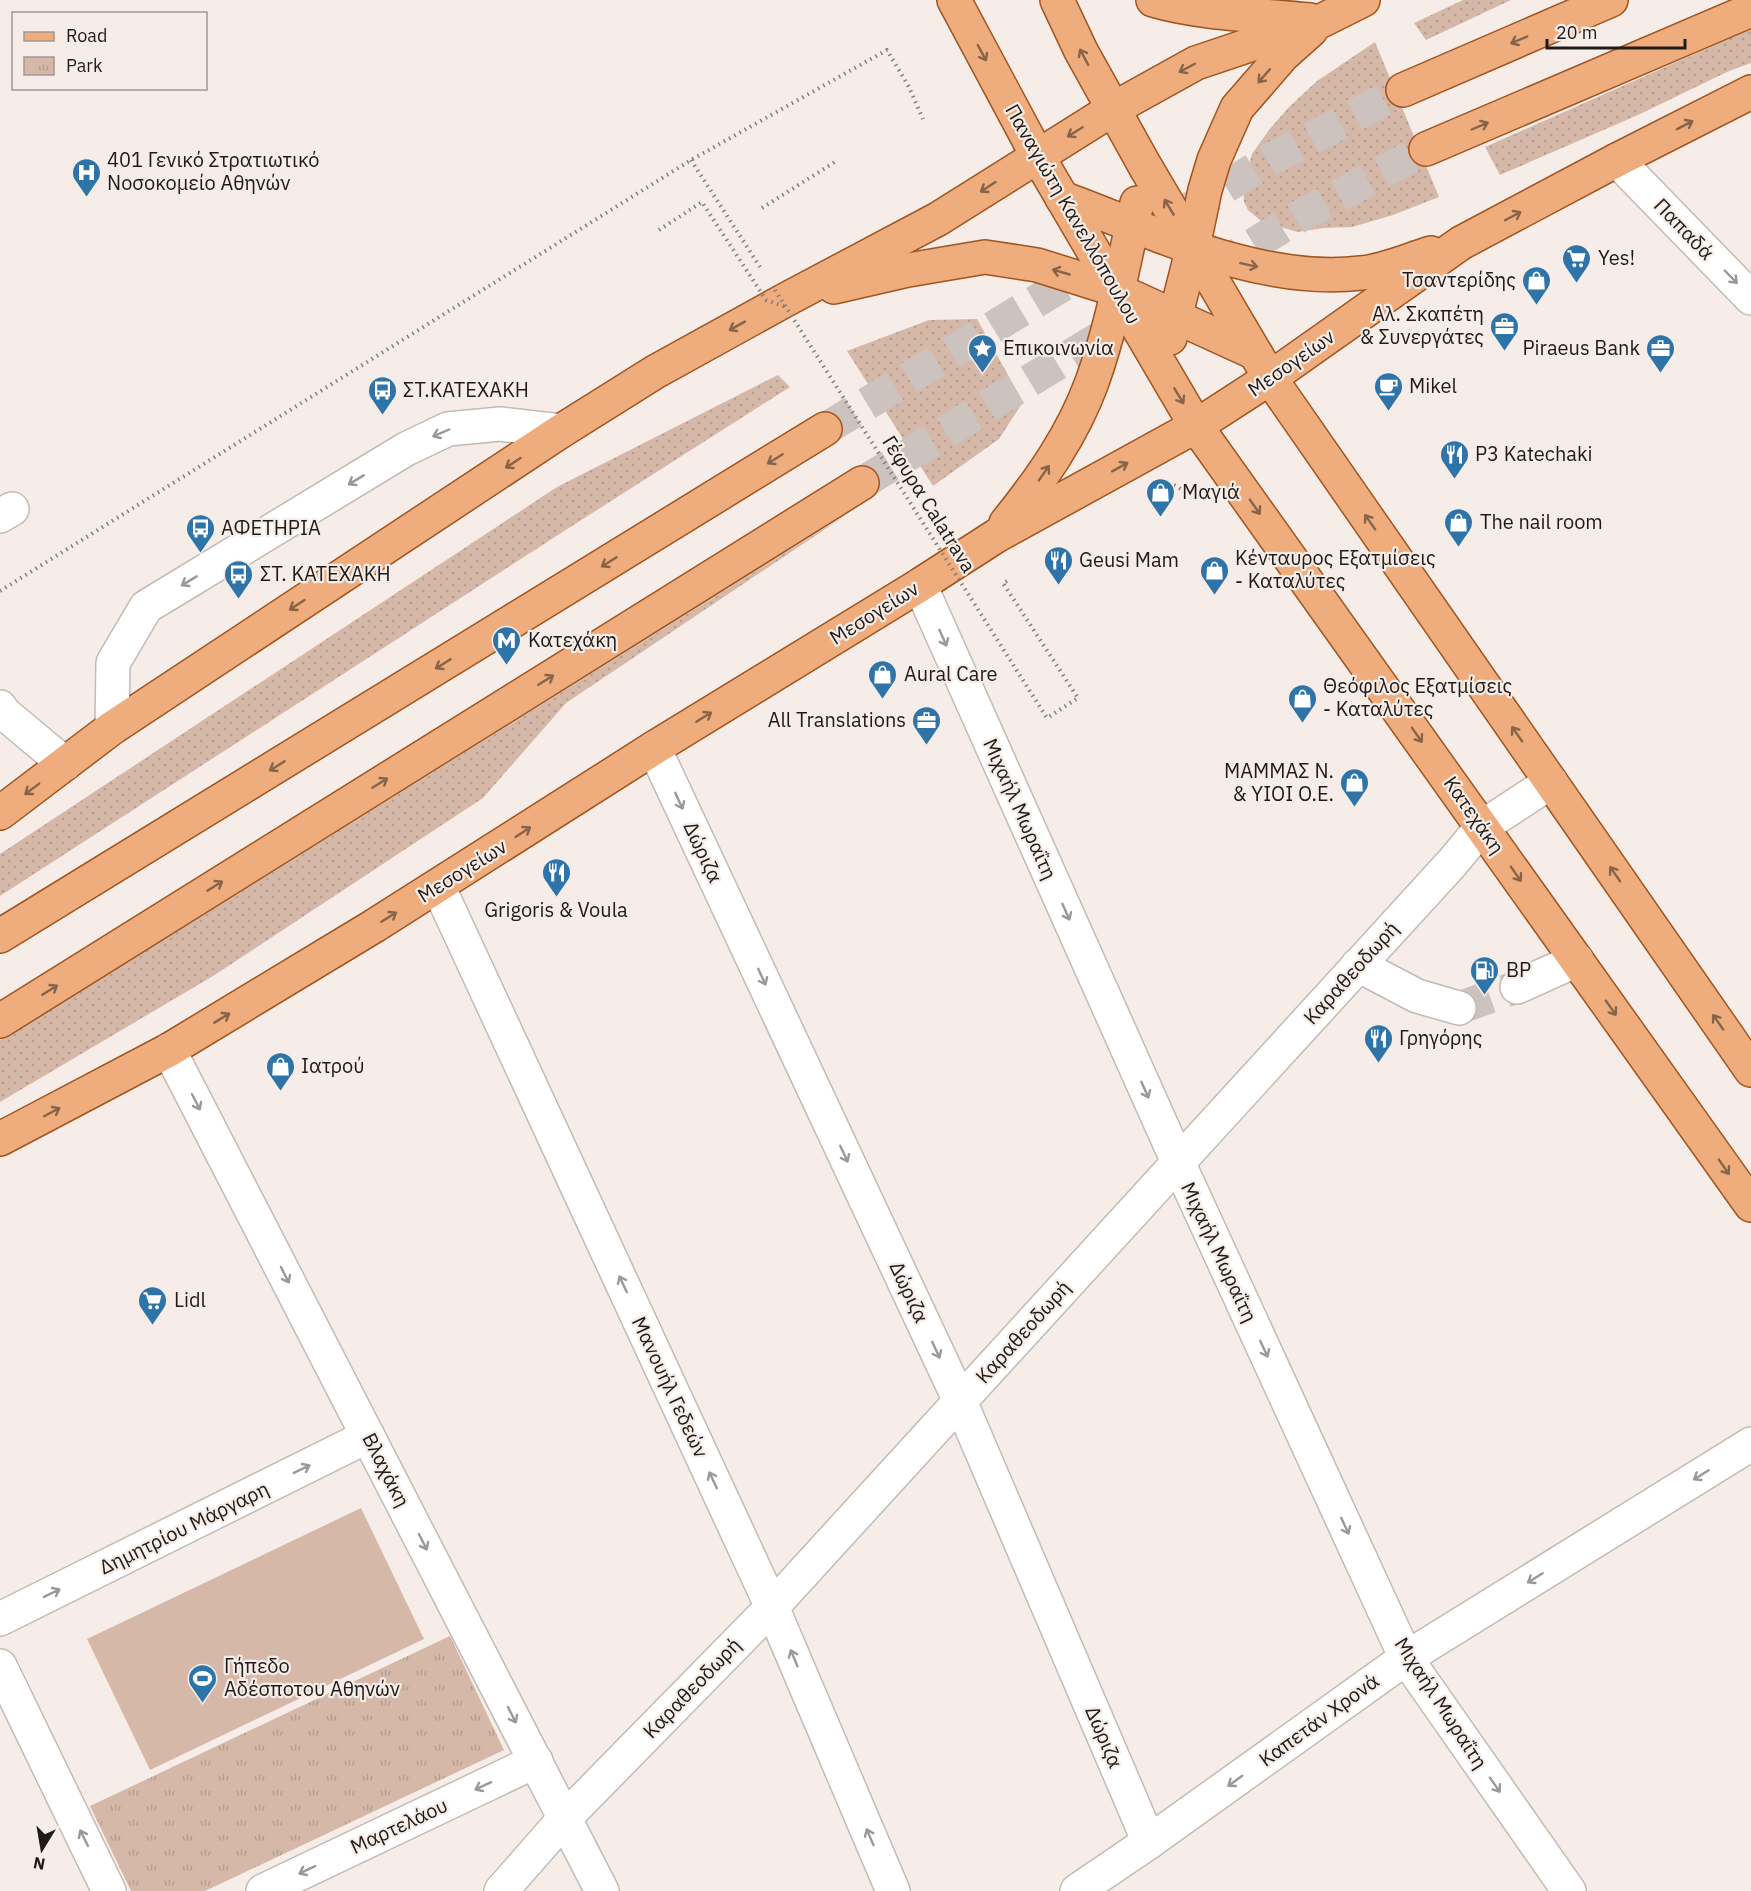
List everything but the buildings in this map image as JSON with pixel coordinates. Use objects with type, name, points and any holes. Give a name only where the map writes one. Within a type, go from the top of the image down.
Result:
[{"type":"main road","name":"Παναγιώτη Κανελλόπουλου","points":[[954,0],[1037,155],[1196,426]]},
{"type":"main road","points":[[1057,0],[1081,51],[1144,166],[1262,366],[1751,1070]]},
{"type":"main road","points":[[1153,0],[1224,12],[1321,21]]},
{"type":"main road","points":[[0,813],[112,728],[561,430],[780,294],[938,219],[1113,109],[1196,63],[1321,21],[1363,0]]},
{"type":"main road","points":[[1403,90],[1611,0]]},
{"type":"main road","points":[[1426,149],[1751,10]]},
{"type":"main road","points":[[1162,368],[1205,190],[1214,160],[1237,108],[1283,55],[1321,21]]},
{"type":"main road","name":"Μεσογείων","points":[[0,1139],[169,1050],[438,886],[654,748],[996,536],[1196,426],[1262,366],[1461,243],[1751,92]]},
{"type":"main road","points":[[996,536],[1052,463],[1092,383],[1103,349],[1144,166]]},
{"type":"main road","points":[[1062,198],[1246,265],[1290,272],[1328,275],[1362,273],[1461,243]]},
{"type":"main road","points":[[780,294],[985,257],[1036,265],[1117,290],[1175,317],[1262,366]]},
{"type":"main road","name":"Κατεχάκη","points":[[1196,426],[1751,1205]]},
{"type":"main road","points":[[0,936],[825,429]]},
{"type":"main road","points":[[0,1021],[862,483]]},
{"type":"street","name":"Παπαδά","points":[[1617,160],[1751,298]]},
{"type":"street","points":[[112,728],[112,663],[146,607],[406,449],[447,429],[500,424],[561,430]]},
{"type":"street","name":"Μιχαήλ Μωραΐτη","points":[[920,585],[1178,1162],[1406,1658],[1569,1891]]},
{"type":"street","points":[[0,707],[3,713],[64,764]]},
{"type":"street","name":"Δώριζα","points":[[654,748],[960,1401],[1149,1842]]},
{"type":"street","name":"Καραθεοδωρή","points":[[501,1891],[565,1818],[772,1607],[1452,863],[1482,827],[1551,782]]},
{"type":"street","name":"Μανουήλ Γεδεών","points":[[438,886],[772,1607],[893,1891]]},
{"type":"street","points":[[1517,987],[1577,960]]},
{"type":"street","points":[[1358,965],[1417,996],[1459,1008]]},
{"type":"street","name":"Βλαχάκη","points":[[169,1050],[602,1891]]},
{"type":"street","name":"Δημητρίου Μάργαρη","points":[[0,1619],[368,1436]]},
{"type":"street","name":"Καπετάν Χρονά","points":[[1077,1891],[1406,1658],[1751,1444]]},
{"type":"street","points":[[0,1666],[110,1891]]},
{"type":"street","name":"Μαρτελάου","points":[[263,1891],[536,1761]]},
{"type":"path","points":[[0,591],[691,160],[887,50],[909,87],[923,119]]},
{"type":"path","points":[[691,160],[763,271]]},
{"type":"path","points":[[762,208],[838,160]]},
{"type":"path","points":[[659,230],[702,202],[766,300],[780,294]]},
{"type":"path","name":"Γέφυρα Calatrava","points":[[780,294],[1047,718],[1078,698],[1003,583],[1013,577]]},
{"type":"path","points":[[1165,487],[1175,484],[1200,500]]},
{"type":"green space","points":[[1463,0],[1511,0],[1426,40],[1414,23]]},
{"type":"green space","points":[[1751,29],[1751,63],[1729,71],[1638,115],[1500,175],[1485,147]]},
{"type":"green space","points":[[1375,42],[1439,197],[1393,215],[1352,227],[1297,232],[1261,221],[1248,210],[1244,202],[1243,187],[1252,154],[1289,107],[1317,81]]},
{"type":"green space","points":[[977,319],[1023,402],[999,439],[933,486],[847,351],[929,320]]},
{"type":"green space","points":[[778,375],[790,387],[0,896],[0,854],[557,487]]},
{"type":"green space","points":[[849,513],[566,703],[483,798],[213,976],[0,1102],[0,1040]]},
{"type":"green space","name":"Γήπεδο Αδέσποτου Αθηνών","points":[[361,1508],[424,1639],[150,1770],[87,1639]]},
{"type":"green space","points":[[450,1636],[504,1750],[205,1891],[131,1891],[90,1806]]},
{"type":"tunnel","points":[[1184,212],[1273,158],[1403,90]]},
{"type":"tunnel","points":[[1212,270],[1300,216],[1426,149]]},
{"type":"tunnel","points":[[825,429],[1096,265]]},
{"type":"tunnel","points":[[862,483],[1124,323]]},
{"type":"tunnel","points":[[1459,1008],[1517,987]]},
{"type":"place","name":"401 Γενικό Στρατιωτικό Νοσοκομείο Αθηνών","points":[[86,198]]},
{"type":"place","name":"Yes!","points":[[1577,284]]},
{"type":"place","name":"Τσαντερίδης","points":[[1537,306]]},
{"type":"place","name":"Αλ. Σκαπέτη & Συνεργάτες","points":[[1505,352]]},
{"type":"place","name":"Επικοινωνία","points":[[982,374]]},
{"type":"place","name":"Piraeus Bank","points":[[1661,374]]},
{"type":"place","name":"Mikel","points":[[1388,412]]},
{"type":"place","name":"ΣΤ.ΚΑΤΕΧΑΚΗ","points":[[382,416]]},
{"type":"place","name":"P3 Katechaki","points":[[1454,480]]},
{"type":"place","name":"Μαγιά","points":[[1161,518]]},
{"type":"place","name":"The nail room","points":[[1459,548]]},
{"type":"place","name":"ΑΦΕΤΗΡΙΑ","points":[[200,554]]},
{"type":"place","name":"Geusi Mam","points":[[1058,586]]},
{"type":"place","name":"Κένταυρος Εξατμίσεις - Καταλύτες","points":[[1214,596]]},
{"type":"place","name":"ΣΤ. ΚΑΤΕΧΑΚΗ","points":[[239,600]]},
{"type":"place","name":"Κατεχάκη","points":[[507,666]]},
{"type":"place","name":"Aural Care","points":[[883,700]]},
{"type":"place","name":"Θεόφιλος Εξατμίσεις - Καταλύτες","points":[[1302,724]]},
{"type":"place","name":"All Translations","points":[[927,746]]},
{"type":"place","name":"ΜΑΜΜΑΣ Ν. & ΥΙΟΙ Ο.Ε.","points":[[1355,808]]},
{"type":"place","name":"Grigoris & Voula","points":[[556,898]]},
{"type":"place","name":"BP","points":[[1485,996]]},
{"type":"place","name":"Γρηγόρης","points":[[1378,1064]]},
{"type":"place","name":"Ιατρού","points":[[280,1092]]},
{"type":"place","name":"Lidl","points":[[153,1326]]},
{"type":"place","name":"Γήπεδο Αδέσποτου Αθηνών","points":[[203,1704]]}]
